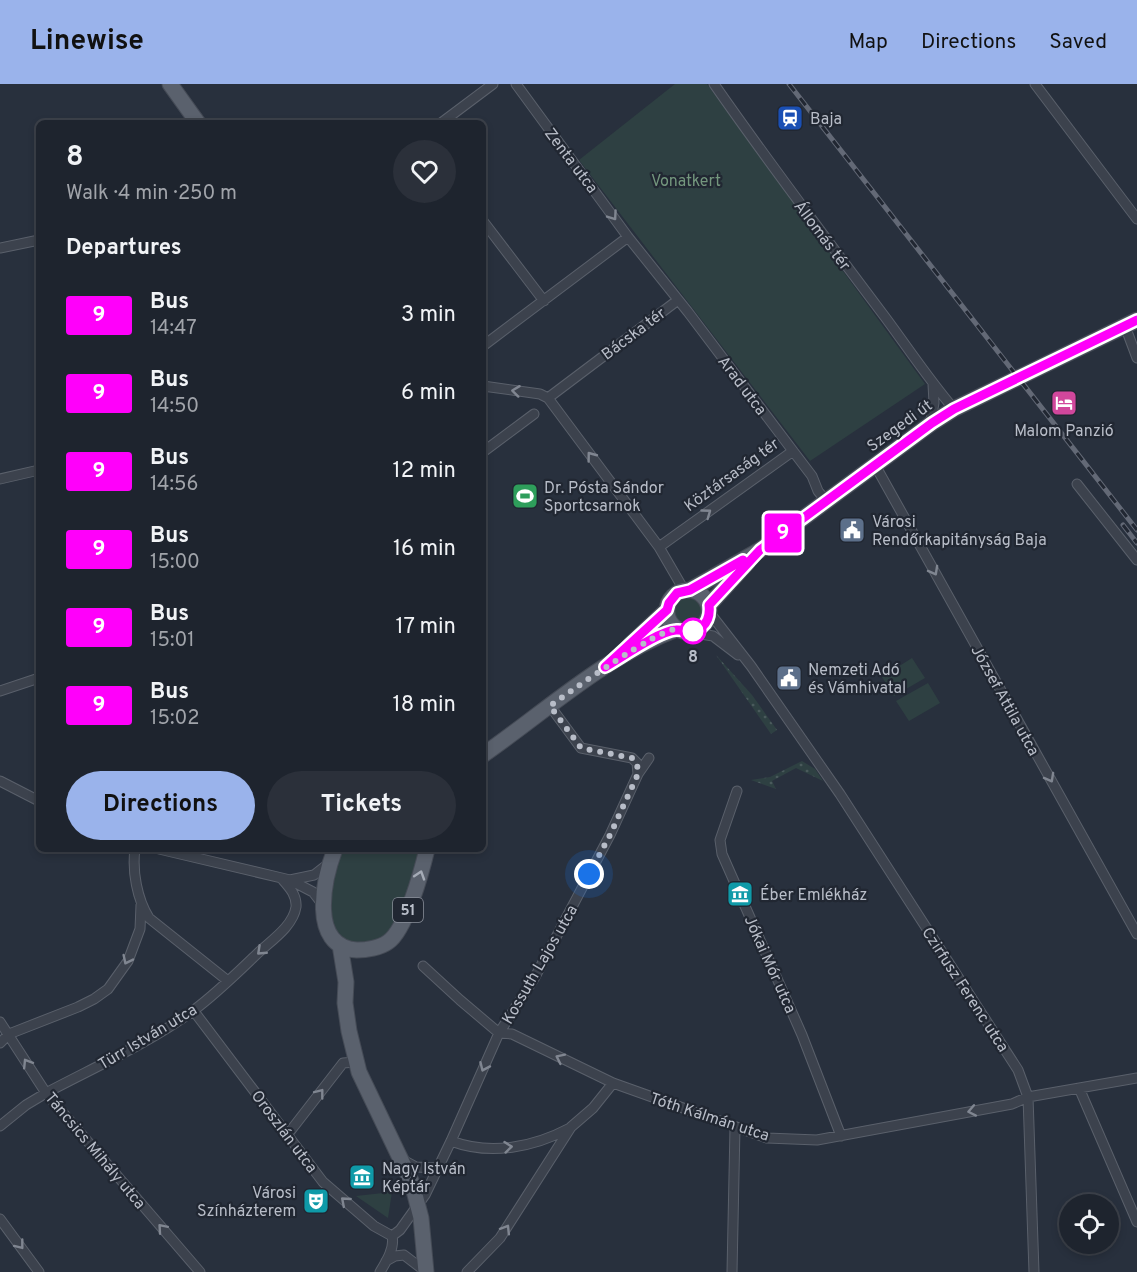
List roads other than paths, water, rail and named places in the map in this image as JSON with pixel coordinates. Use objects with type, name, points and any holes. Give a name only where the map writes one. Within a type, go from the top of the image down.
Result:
[{"type":"main road","points":[[170,84],[196,120]]},
{"type":"main road","name":"Szegedi út","points":[[687,590],[760,550],[930,424],[954,409],[1131,323]]},
{"type":"main road","name":"Szegedi út","points":[[709,608],[760,550]]},
{"type":"main road","points":[[486,750],[605,667],[661,635],[702,627],[706,622],[709,608],[699,593],[687,590],[672,597],[667,610],[605,667]]},
{"type":"main road","points":[[667,610],[671,624],[683,631]]},
{"type":"main road","name":"51","points":[[364,950],[389,942],[399,928],[422,870],[426,852]]},
{"type":"main road","points":[[332,856],[324,886],[325,921],[332,938],[340,945],[350,949],[364,950],[346,982]]},
{"type":"main road","points":[[340,945],[346,982],[345,1003],[356,1062],[412,1183],[423,1234],[425,1271]]},
{"type":"street","points":[[445,120],[493,84]]},
{"type":"street","name":"Zenta utca","points":[[516,84],[628,237]]},
{"type":"street","name":"Állomás tér","points":[[714,84],[798,202],[954,409]]},
{"type":"street","points":[[1035,84],[1137,219]]},
{"type":"street","points":[[486,226],[544,301]]},
{"type":"street","points":[[486,344],[628,237]]},
{"type":"street","name":"Bácska tér","points":[[548,398],[678,300],[628,237]]},
{"type":"street","points":[[0,248],[36,241]]},
{"type":"street","name":"Arad utca","points":[[678,300],[812,476],[826,501]]},
{"type":"street","points":[[1131,323],[1137,358]]},
{"type":"street","points":[[930,424],[934,403],[933,384]]},
{"type":"street","points":[[486,386],[540,394],[548,398],[660,548],[687,590]]},
{"type":"street","points":[[486,450],[534,414]]},
{"type":"street","name":"Köztársaság tér","points":[[660,548],[793,451]]},
{"type":"street","name":"József Attila utca","points":[[875,465],[1137,934]]},
{"type":"street","points":[[0,479],[36,471]]},
{"type":"street","points":[[1077,484],[1137,560]]},
{"type":"street","points":[[709,608],[751,666]]},
{"type":"street","points":[[683,631],[713,636],[751,666]]},
{"type":"street","name":"Czirfusz Ferenc utca","points":[[751,666],[897,881],[1014,1063],[1028,1097],[1034,1272]]},
{"type":"street","points":[[0,691],[36,679]]},
{"type":"street","points":[[550,706],[581,748],[632,758],[637,763],[638,774]]},
{"type":"street","name":"Kossuth Lajos utca","points":[[392,1236],[400,1230],[418,1204],[451,1142],[499,1033],[540,966],[610,835],[638,774],[649,759]]},
{"type":"street","points":[[0,781],[36,799]]},
{"type":"street","name":"Jókai Mór utca","points":[[737,791],[720,840],[722,854],[802,1035],[841,1136]]},
{"type":"street","points":[[0,1043],[9,1034],[86,1003],[108,989],[128,961],[140,929],[141,905],[133,861],[134,852]]},
{"type":"street","points":[[173,852],[286,880],[313,892],[323,906]]},
{"type":"street","points":[[211,860],[212,852]]},
{"type":"street","points":[[286,880],[320,872],[332,856]]},
{"type":"street","name":"Türr István utca","points":[[0,1126],[26,1105],[46,1093],[167,1028],[194,1010],[228,981],[283,930],[292,918],[296,907],[295,896],[286,880]]},
{"type":"street","points":[[141,905],[148,918],[160,929],[228,981]]},
{"type":"street","name":"Tóth Kálmán utca","points":[[423,966],[499,1033],[512,1034],[613,1083],[767,1138],[817,1140],[1012,1104],[1028,1097],[1137,1078]]},
{"type":"street","name":"Oroszlán utca","points":[[194,1010],[323,1182],[374,1226],[392,1236]]},
{"type":"street","name":"Táncsics Mihály utca","points":[[0,1022],[46,1093],[200,1272]]},
{"type":"street","points":[[288,1134],[343,1063],[356,1062]]},
{"type":"street","points":[[451,1142],[477,1149],[513,1146],[549,1139],[571,1127],[593,1108],[613,1083]]},
{"type":"street","points":[[1079,1088],[1137,1222]]},
{"type":"street","points":[[467,1272],[500,1238],[571,1127]]},
{"type":"street","points":[[732,1272],[735,1127]]},
{"type":"street","points":[[402,1160],[416,1167],[437,1168]]},
{"type":"street","points":[[0,1219],[39,1272]]},
{"type":"street","points":[[380,1272],[394,1240],[392,1236]]},
{"type":"street","points":[[386,1261],[395,1256],[404,1255],[425,1271]]},
{"type":"railway","points":[[789,84],[1137,530]]},
{"type":"railway","points":[[1123,525],[1137,543]]},
{"type":"place","name":"Baja","points":[[790,118]]},
{"type":"place","name":"Malom Panzió","points":[[1064,403]]},
{"type":"place","name":"Dr. Pósta Sándor Sportcsarnok","points":[[525,496]]},
{"type":"place","name":"Városi Rendőrkapitányság Baja","points":[[852,530]]},
{"type":"place","name":"8","points":[[693,631]]},
{"type":"place","name":"Nemzeti Adó és Vámhivatal","points":[[789,678]]},
{"type":"place","name":"Éber Emlékház","points":[[740,894]]},
{"type":"place","name":"Nagy István Képtár","points":[[362,1177]]},
{"type":"place","name":"Városi Színházterem","points":[[316,1201]]},
{"type":"park label","name":"Vonatkert","points":[[686,180]]}]
